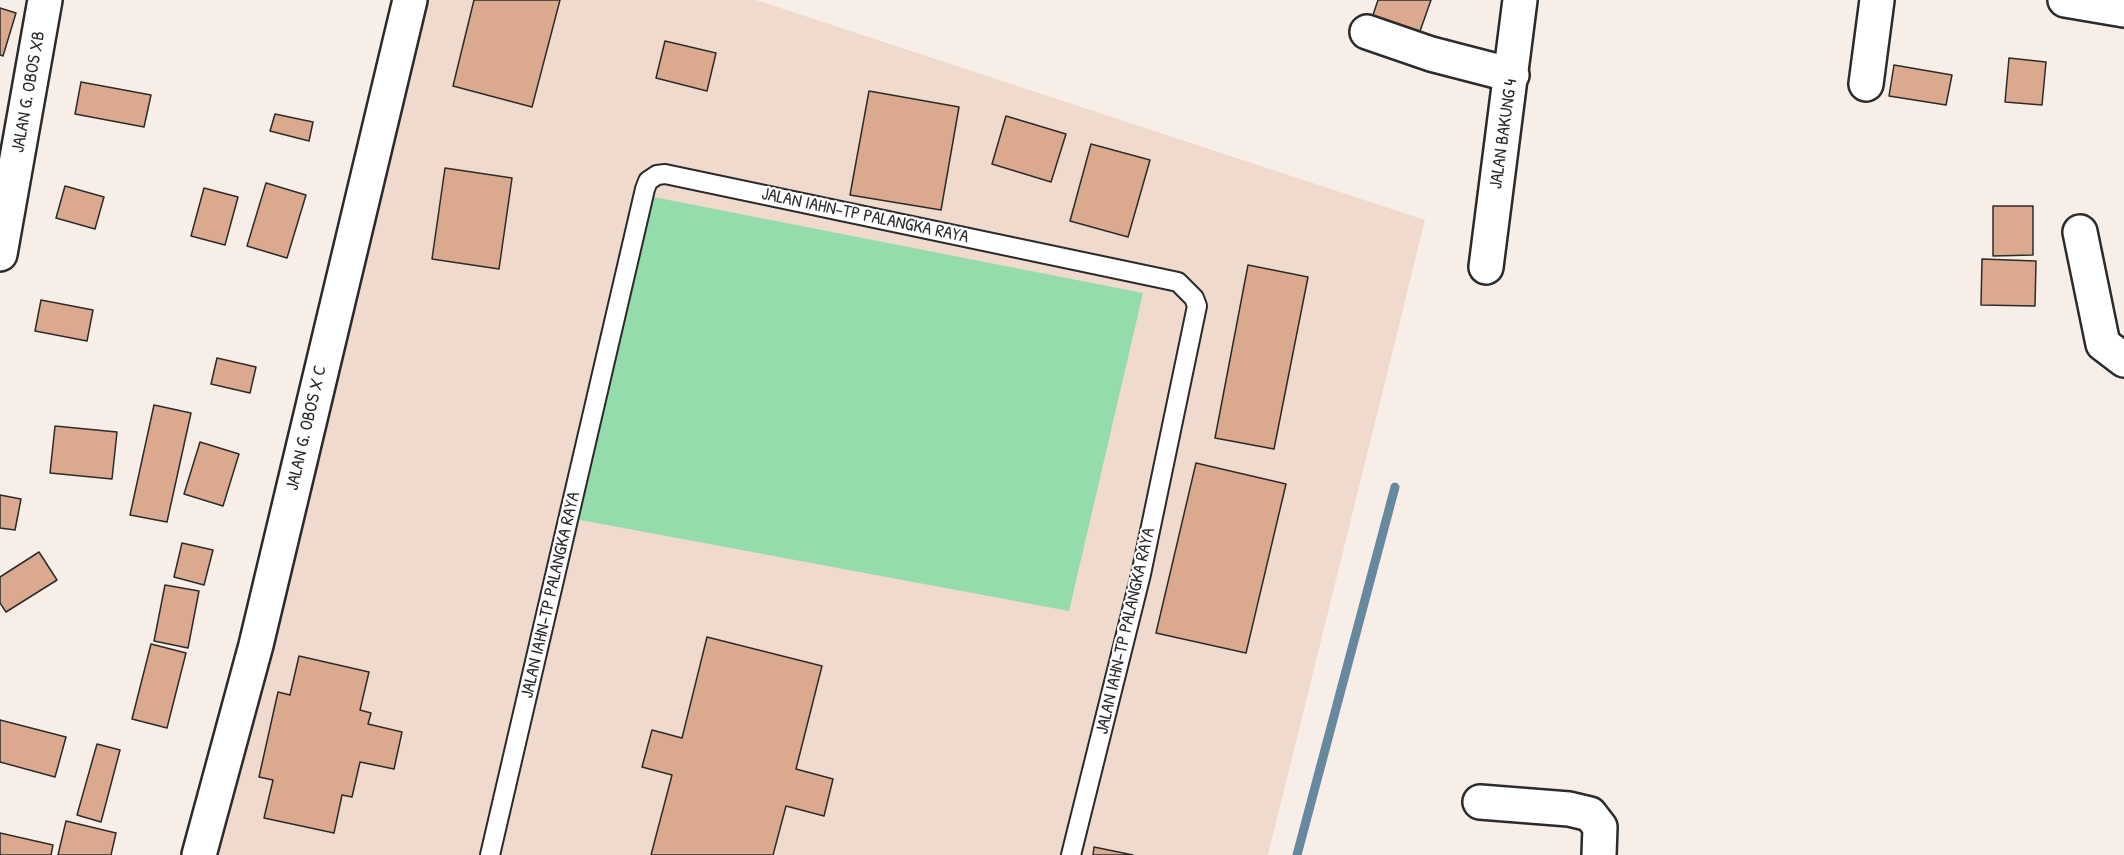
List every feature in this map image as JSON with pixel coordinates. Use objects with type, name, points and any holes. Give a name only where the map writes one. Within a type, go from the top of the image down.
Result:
[{"type":"street","name":"JALAN G. OBOS XB","points":[[0,254],[45,0]]},
{"type":"street","name":"JALAN G. OBOS X C","points":[[199,855],[256,645],[410,0]]},
{"type":"street","name":"JALAN BAKUNG 4","points":[[1486,267],[1520,0]]},
{"type":"street","points":[[1866,84],[1877,0]]},
{"type":"street","points":[[2065,0],[2124,10]]},
{"type":"street","points":[[1367,32],[1431,54],[1512,75]]},
{"type":"street","points":[[2080,232],[2103,344],[2124,360]]},
{"type":"street","points":[[1480,802],[1569,809],[1590,814],[1600,827],[1599,855]]},
{"type":"lane","name":"JALAN IAHN-TP PALANGKA RAYA","points":[[490,855],[645,189],[648,181],[657,175],[665,174],[1178,282],[1194,298],[1197,306],[1141,574],[1071,855]]},
{"type":"shaded area","points":[[403,0],[756,0],[1425,220],[1268,855],[194,855]]},
{"type":"green space","points":[[633,193],[1143,293],[1069,611],[559,516]]},
{"type":"building","points":[[474,0],[560,0],[532,107],[453,86]]},
{"type":"building","points":[[1378,0],[1431,0],[1419,34],[1372,18]]},
{"type":"building","points":[[0,8],[16,13],[3,56],[0,55]]},
{"type":"building","points":[[665,41],[716,53],[707,91],[656,78]]},
{"type":"building","points":[[2009,58],[2046,62],[2042,105],[2005,102]]},
{"type":"building","points":[[1894,65],[1952,75],[1946,105],[1889,96]]},
{"type":"building","points":[[81,82],[151,95],[144,127],[75,114]]},
{"type":"building","points":[[869,91],[959,107],[941,210],[850,195]]},
{"type":"building","points":[[275,114],[313,122],[309,141],[270,131]]},
{"type":"building","points":[[1006,116],[1066,134],[1051,182],[992,164]]},
{"type":"building","points":[[1091,144],[1150,160],[1128,237],[1070,221]]},
{"type":"building","points":[[445,168],[512,178],[499,269],[432,259]]},
{"type":"building","points":[[266,183],[306,195],[287,258],[247,246]]},
{"type":"building","points":[[65,186],[104,197],[95,229],[56,218]]},
{"type":"building","points":[[204,188],[238,197],[225,245],[191,236]]},
{"type":"building","points":[[1993,206],[2033,206],[2033,255],[1993,256]]},
{"type":"building","points":[[1982,259],[2036,261],[2035,306],[1981,305]]},
{"type":"building","points":[[1248,265],[1308,277],[1274,449],[1215,438]]},
{"type":"building","points":[[41,300],[93,310],[87,341],[35,331]]},
{"type":"building","points":[[217,358],[256,367],[250,393],[211,384]]},
{"type":"building","points":[[154,405],[191,413],[167,522],[130,515]]},
{"type":"building","points":[[55,426],[117,432],[112,479],[50,473]]},
{"type":"building","points":[[200,442],[239,454],[223,506],[184,494]]},
{"type":"building","points":[[1196,463],[1286,484],[1246,653],[1156,633]]},
{"type":"building","points":[[0,495],[21,499],[15,530],[0,528]]},
{"type":"building","points":[[182,543],[213,550],[204,585],[174,577]]},
{"type":"building","points":[[39,552],[57,580],[6,612],[0,603],[0,577]]},
{"type":"building","points":[[165,585],[199,591],[188,648],[154,641]]},
{"type":"building","points":[[707,637],[822,666],[796,769],[833,779],[824,816],[786,806],[773,855],[651,855],[672,775],[642,767],[652,730],[682,738]]},
{"type":"building","points":[[151,644],[186,653],[167,728],[132,719]]},
{"type":"building","points":[[299,656],[369,672],[360,710],[371,713],[368,724],[402,732],[394,769],[360,762],[352,797],[342,795],[334,833],[264,818],[273,780],[259,777],[278,692],[290,695]]},
{"type":"building","points":[[0,720],[66,737],[55,777],[0,762]]},
{"type":"building","points":[[97,744],[120,750],[101,822],[77,815]]},
{"type":"building","points":[[66,821],[116,833],[111,855],[58,855]]},
{"type":"building","points":[[0,833],[53,845],[51,855],[0,855]]},
{"type":"building","points":[[1094,847],[1133,855],[1093,855]]},
{"type":"waterway","points":[[1297,855],[1395,487]]}]
